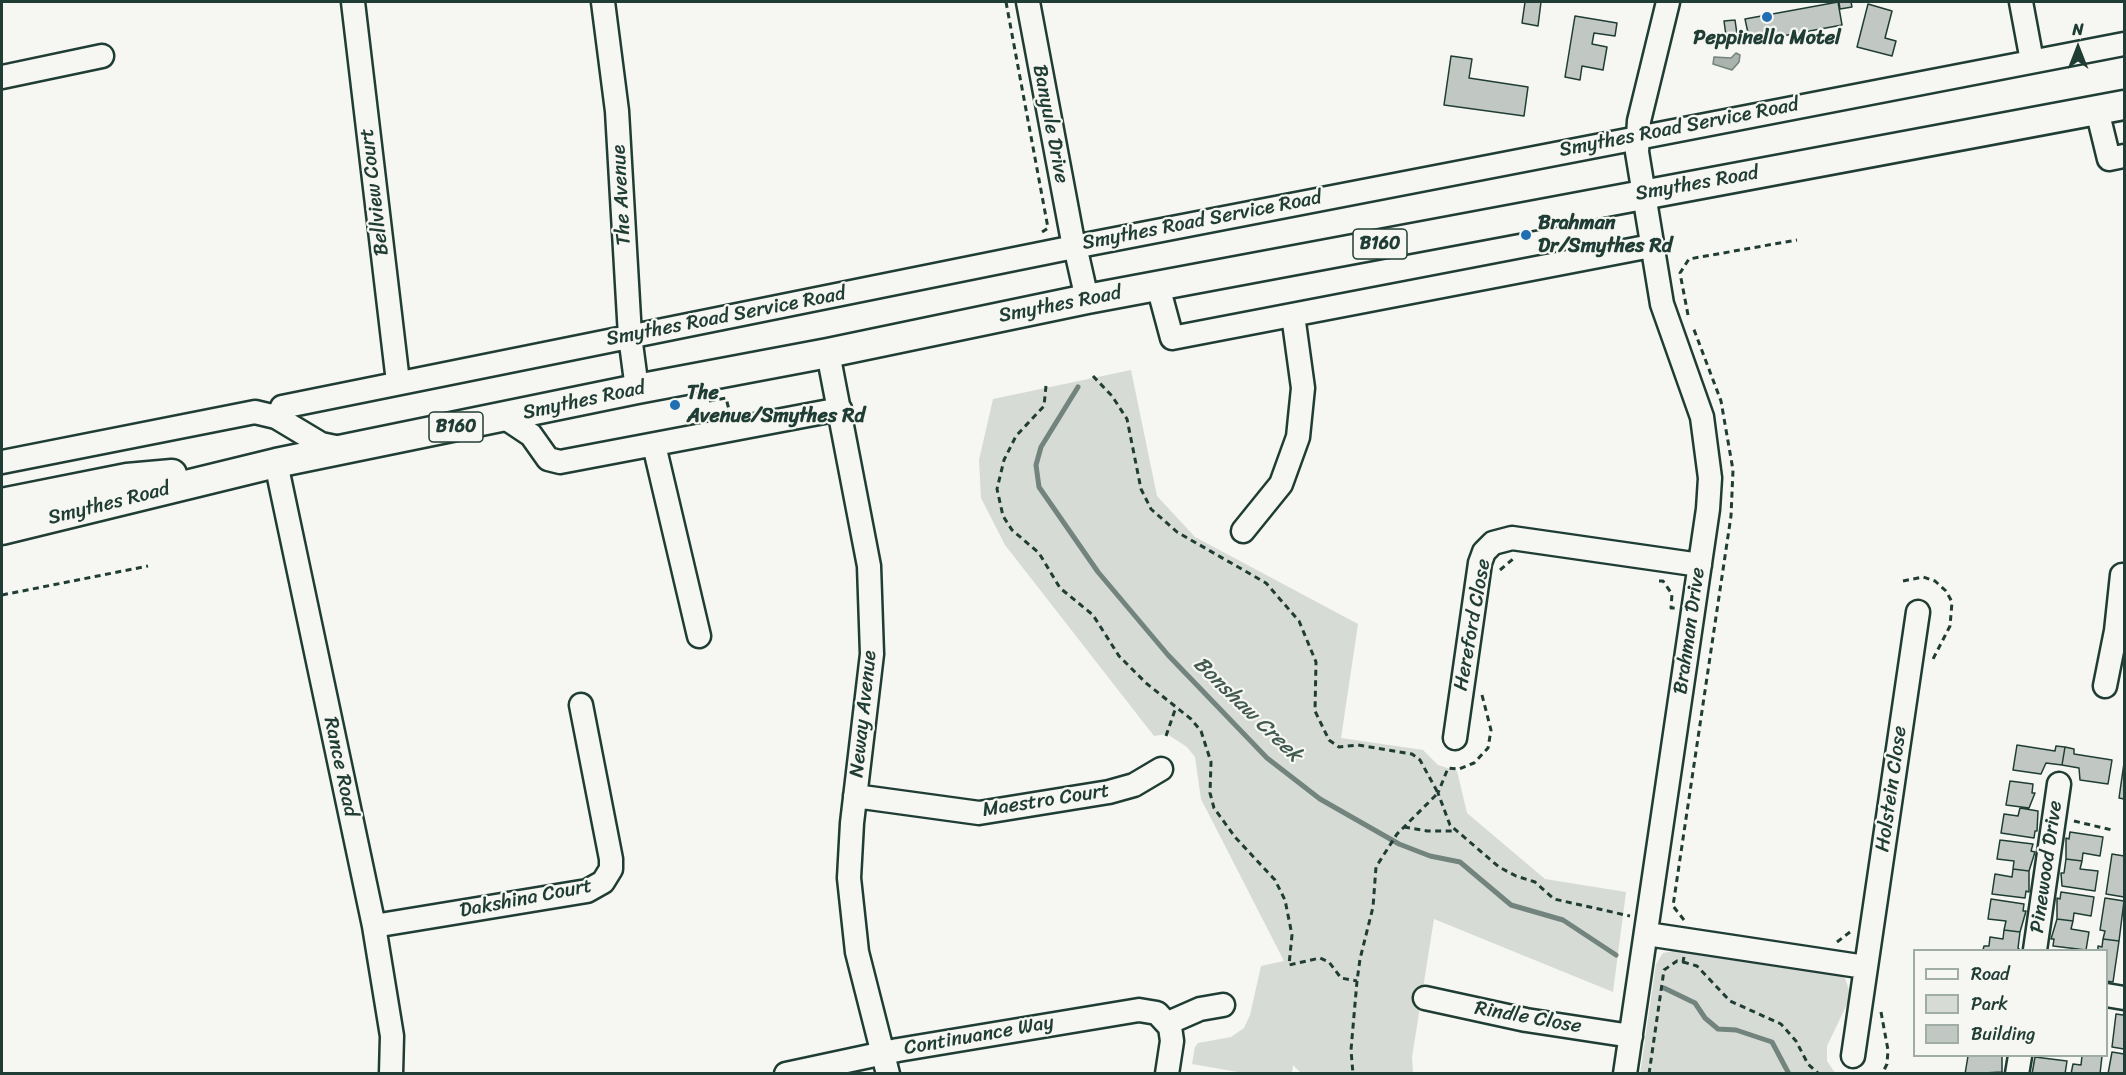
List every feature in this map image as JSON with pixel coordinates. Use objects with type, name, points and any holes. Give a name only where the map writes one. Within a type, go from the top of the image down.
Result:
[{"type":"main road","name":"Smythes Road","points":[[2,530],[276,463],[637,389],[828,353],[1087,299],[2124,105]]},
{"type":"main road","name":"B160","points":[[2,503],[127,478],[276,463]]},
{"type":"street","name":"Bellview Court","points":[[353,2],[398,382]]},
{"type":"street","name":"The Avenue","points":[[603,2],[617,111],[630,336],[637,389]]},
{"type":"street","name":"Banyule Drive","points":[[1028,2],[1087,299]]},
{"type":"street","name":"Brahman Drive","points":[[1625,1074],[1700,565],[1710,478],[1706,434],[1665,317],[1651,246],[1637,136],[1668,2]]},
{"type":"street","points":[[2021,2],[2032,61]]},
{"type":"street","name":"Smythes Road Service Road","points":[[282,407],[1075,246],[2124,44]]},
{"type":"street","points":[[2,77],[102,56]]},
{"type":"street","points":[[2097,110],[2109,159],[2124,156]]},
{"type":"street","points":[[1158,286],[1172,338],[1651,246]]},
{"type":"street","points":[[1243,531],[1281,484],[1298,437],[1303,388],[1293,315]]},
{"type":"street","name":"Neway Avenue","points":[[828,353],[866,541],[872,598],[872,654],[855,796],[849,878],[853,928],[861,971],[886,1063]]},
{"type":"street","points":[[504,417],[526,430],[548,459],[557,462],[840,409]]},
{"type":"street","points":[[2,462],[255,412],[276,417],[321,444],[348,448]]},
{"type":"street","points":[[654,445],[699,636]]},
{"type":"street","name":"Rance Road","points":[[276,463],[374,926],[392,1036],[391,1074]]},
{"type":"street","name":"Hereford Close","points":[[1455,738],[1480,563],[1484,552],[1493,543],[1512,538],[1700,565]]},
{"type":"street","points":[[2105,686],[2120,631],[2122,575]]},
{"type":"street","name":"Holstein Close","points":[[1853,1056],[1918,612]]},
{"type":"street","name":"Dakshina Court","points":[[374,926],[587,891],[603,882],[611,869],[611,859],[581,705]]},
{"type":"street","name":"Maestro Court","points":[[855,796],[979,813],[1109,792],[1144,780],[1161,769]]},
{"type":"street","name":"Pinewood Drive","points":[[2035,949],[2059,784]]},
{"type":"street","points":[[1648,927],[1685,951],[1865,967]]},
{"type":"street","points":[[2108,995],[2124,998]]},
{"type":"street","name":"Rindle Close","points":[[1425,998],[1526,1020],[1631,1036]]},
{"type":"street","points":[[1167,1074],[1172,1041],[1168,1023],[1200,1009],[1223,1005]]},
{"type":"street","name":"Continuance Way","points":[[786,1074],[886,1063],[1139,1010],[1156,1013],[1168,1023]]},
{"type":"street","points":[[2017,1074],[2020,1057]]},
{"type":"path","points":[[1006,2],[1048,228]]},
{"type":"path","points":[[1689,259],[1797,240]]},
{"type":"path","points":[[1094,376],[1112,396],[1126,419],[1141,489],[1151,509],[1177,532],[1262,580],[1299,621],[1316,662],[1315,711],[1329,740],[1339,747],[1358,745],[1412,754],[1420,760],[1438,793],[1447,820],[1455,831],[1499,867],[1541,885],[1554,899],[1648,927]]},
{"type":"path","points":[[1046,386],[1044,406],[1016,436],[1004,460],[997,489],[1001,511],[1012,531],[1042,556],[1060,588],[1078,600],[1093,615],[1119,656],[1146,683],[1195,722],[1205,737],[1211,762],[1210,795],[1214,808],[1236,837],[1275,880],[1282,892],[1292,927],[1289,965],[1320,958],[1329,962],[1341,978],[1357,981]]},
{"type":"path","points":[[1499,580],[1500,569],[1513,559]]},
{"type":"path","points":[[2,595],[148,566]]},
{"type":"path","points":[[1723,569],[1673,906],[1683,920],[1690,921],[1685,951],[1697,966],[1730,1001],[1781,1024],[1796,1041],[1808,1064],[1819,1074]]},
{"type":"path","points":[[1651,579],[1663,581],[1672,594],[1671,608],[1693,610]]},
{"type":"path","points":[[1353,1074],[1351,1050],[1357,981],[1374,907],[1376,867],[1396,834],[1438,793],[1448,768],[1459,769],[1474,763],[1488,748],[1491,730],[1482,690]]},
{"type":"path","points":[[1166,736],[1176,707]]},
{"type":"path","points":[[2054,818],[2112,830]]},
{"type":"path","points":[[1404,827],[1427,831],[1455,831]]},
{"type":"path","points":[[1826,941],[1838,942],[1850,933],[1851,927],[1871,930]]},
{"type":"path","points":[[1649,1074],[1664,971]]},
{"type":"path","points":[[1881,1003],[1881,1018],[1888,1050],[1887,1064],[1882,1074]]},
{"type":"green space","points":[[1131,370],[1157,496],[1195,537],[1358,624],[1341,738],[1423,750],[1438,765],[1457,771],[1467,813],[1545,879],[1626,892],[1613,992],[1434,919],[1412,1057],[1413,1073],[1301,1073],[1293,1065],[1292,1073],[1249,1074],[1192,1064],[1198,1043],[1231,1037],[1244,1028],[1250,1015],[1261,966],[1284,961],[1201,799],[1195,757],[1187,747],[1167,734],[1154,736],[1005,545],[981,498],[979,460],[993,399]]},
{"type":"green space","points":[[1679,950],[1830,972],[1845,978],[1851,996],[1827,1046],[1827,1061],[1835,1073],[1640,1074],[1656,964],[1663,953]]},
{"type":"shaded area","points":[[1736,53],[1740,55],[1739,62],[1732,70],[1713,64],[1714,57],[1731,58]]},
{"type":"building","points":[[1525,2],[1541,2],[1538,26],[1522,23]]},
{"type":"building","points":[[1838,2],[1842,25],[1750,42],[1745,19]]},
{"type":"building","points":[[1839,2],[1851,2],[1852,7],[1840,9]]},
{"type":"building","points":[[1868,4],[1892,11],[1885,38],[1896,41],[1892,56],[1857,47]]},
{"type":"building","points":[[1575,16],[1617,23],[1615,36],[1594,33],[1592,44],[1607,47],[1603,70],[1582,66],[1580,80],[1565,77]]},
{"type":"building","points":[[1735,20],[1738,41],[1727,43],[1724,21]]},
{"type":"building","points":[[1451,56],[1472,59],[1469,78],[1528,87],[1524,116],[1444,105]]},
{"type":"building","points":[[2017,745],[2055,751],[2056,746],[2065,747],[2062,765],[2046,763],[2041,774],[2013,770]]},
{"type":"building","points":[[2065,747],[2074,749],[2074,754],[2112,760],[2108,784],[2080,780],[2079,768],[2062,765]]},
{"type":"building","points":[[2124,763],[2124,799],[2119,798]]},
{"type":"building","points":[[2010,781],[2033,784],[2032,793],[2035,793],[2029,808],[2006,805]]},
{"type":"building","points":[[2020,808],[2038,811],[2037,831],[2035,831],[2034,838],[2001,833],[2004,814],[2018,816]]},
{"type":"building","points":[[2070,832],[2103,837],[2100,856],[2083,853],[2082,861],[2066,859],[2066,838],[2069,839]]},
{"type":"building","points":[[2000,840],[2033,844],[2031,851],[2035,852],[2029,871],[2013,869],[2014,861],[1997,859]]},
{"type":"building","points":[[2112,854],[2124,856],[2124,897],[2106,894]]},
{"type":"building","points":[[2066,859],[2082,861],[2080,869],[2098,871],[2095,891],[2062,886],[2061,873],[2064,873]]},
{"type":"building","points":[[2013,869],[2029,871],[2029,892],[2026,891],[2025,898],[1992,894],[1995,874],[2012,877]]},
{"type":"building","points":[[2061,892],[2094,897],[2091,916],[2074,913],[2073,921],[2057,919],[2057,898],[2060,899]]},
{"type":"building","points":[[2105,898],[2124,901],[2119,941],[2103,939],[2105,931],[2100,930]]},
{"type":"building","points":[[1991,899],[2024,904],[2023,911],[2026,911],[2020,932],[2004,930],[2006,921],[1988,919]]},
{"type":"building","points":[[2057,919],[2073,921],[2071,929],[2089,932],[2086,949],[2053,946],[2054,939],[2051,939]]},
{"type":"building","points":[[2004,930],[2020,932],[2019,949],[1983,949],[1984,946],[1989,946],[1990,937],[2003,939]]},
{"type":"building","points":[[2103,939],[2119,941],[2113,982],[2108,981],[2108,949],[2098,949],[2098,946],[2102,947]]},
{"type":"building","points":[[2124,1013],[2124,1049],[2112,1047],[2116,1014],[2123,1015]]},
{"type":"building","points":[[2112,1052],[2124,1054],[2124,1074],[2108,1074]]},
{"type":"building","points":[[1968,1057],[2002,1057],[2002,1072],[1965,1074]]},
{"type":"building","points":[[2035,1057],[2067,1061],[2065,1074],[2032,1074]]},
{"type":"building","points":[[2082,1057],[2102,1057],[2100,1074],[2071,1074],[2073,1064],[2081,1065]]},
{"type":"waterway","name":"Bonshaw Creek","points":[[1078,387],[1041,447],[1036,465],[1039,487],[1098,572],[1168,655],[1267,758],[1320,799],[1399,844],[1430,856],[1460,862],[1511,905],[1563,920],[1616,955]]},
{"type":"waterway","name":"Bonshaw Creek","points":[[1664,988],[1695,1003],[1705,1018],[1718,1029],[1736,1030],[1772,1042],[1789,1074]]},
{"type":"place","name":"Peppinella Motel","points":[[1767,17]]},
{"type":"place","name":"Brahman Dr/Smythes Rd","points":[[1526,235]]},
{"type":"place","name":"The Avenue/Smythes Rd","points":[[675,405]]}]
